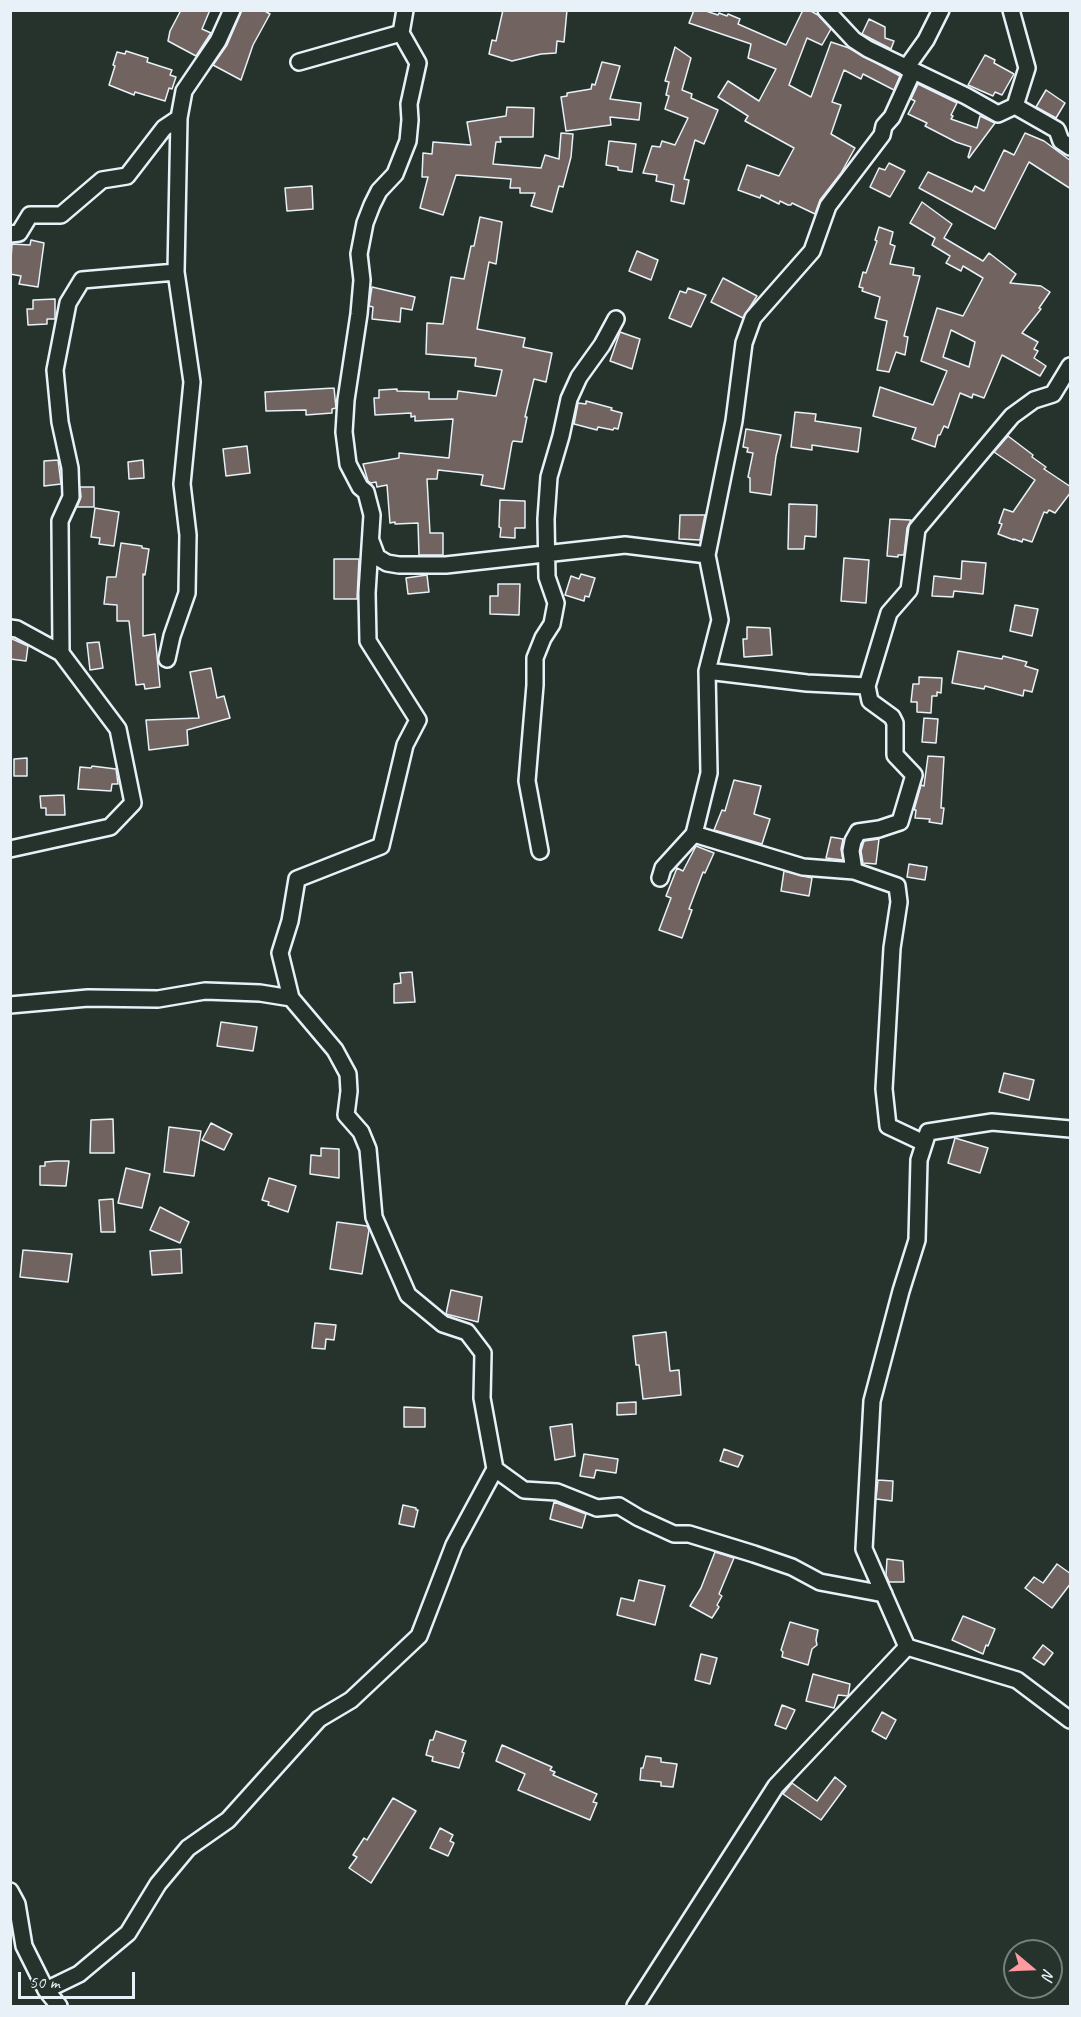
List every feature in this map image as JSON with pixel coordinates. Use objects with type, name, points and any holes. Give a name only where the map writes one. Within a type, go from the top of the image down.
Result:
[{"type":"street","points":[[167,659],[172,636],[187,593],[188,536],[182,484],[192,382],[176,272],[179,118],[184,91],[218,41],[232,10]]},
{"type":"street","points":[[46,1990],[79,1974],[128,1933],[158,1884],[188,1848],[228,1820],[319,1719],[351,1700],[419,1636],[454,1545],[495,1469],[482,1398],[483,1353],[467,1332],[443,1324],[408,1295],[374,1217],[368,1149],[361,1132],[346,1115],[348,1074],[335,1050],[291,998],[280,953],[290,921],[297,879],[381,846],[405,745],[418,720],[369,641],[367,593],[372,515],[366,492],[360,487],[348,464],[344,432],[346,400],[359,314],[362,280],[359,254],[365,223],[379,191],[395,174],[408,141],[409,104],[418,63],[401,33],[405,10]]},
{"type":"street","points":[[826,10],[854,40],[998,114],[1015,106],[1027,68],[1011,10]]},
{"type":"street","points":[[660,878],[663,868],[694,834],[709,773],[707,671],[720,620],[707,555],[734,421],[744,343],[753,318],[812,251],[828,206],[882,135],[884,126],[892,117],[910,70],[941,10]]},
{"type":"street","points":[[299,62],[401,33]]},
{"type":"street","points":[[1015,106],[1057,130],[1061,141],[1071,147]]},
{"type":"street","points":[[10,234],[19,233],[30,215],[61,215],[102,180],[127,176],[164,129],[179,118]]},
{"type":"street","points":[[61,653],[60,521],[71,497],[70,468],[60,422],[54,370],[68,303],[82,280],[176,272]]},
{"type":"street","points":[[540,851],[527,780],[535,658],[552,624],[556,603],[547,577],[549,477],[569,399],[579,377],[602,345],[616,319]]},
{"type":"street","points":[[854,871],[851,851],[858,832],[879,829],[900,822],[915,775],[895,755],[895,723],[892,717],[870,701],[867,686],[890,613],[909,590],[917,528],[1012,416],[1034,400],[1053,394],[1071,366]]},
{"type":"street","points":[[371,541],[377,557],[387,563],[399,565],[446,565],[625,545],[707,555]]},
{"type":"street","points":[[10,628],[17,629],[61,653],[118,729],[132,803],[110,827],[10,849]]},
{"type":"street","points":[[707,671],[807,683],[867,686]]},
{"type":"street","points":[[694,834],[803,867],[854,871],[897,886],[899,902],[892,948],[884,1089],[888,1126],[924,1143]]},
{"type":"street","points":[[10,1005],[88,998],[158,999],[205,991],[260,993],[291,998]]},
{"type":"street","points":[[1071,1129],[992,1122],[928,1132],[919,1160],[917,1240],[900,1291],[872,1401],[864,1549],[907,1647],[1017,1680],[1071,1720]]},
{"type":"street","points":[[495,1469],[524,1490],[557,1492],[597,1508],[619,1506],[674,1534],[689,1534],[754,1554],[792,1567],[820,1582],[884,1594]]},
{"type":"street","points":[[635,2007],[776,1786],[907,1647]]},
{"type":"street","points":[[10,1891],[17,1904],[24,1946],[46,1990],[59,2007]]},
{"type":"building","points":[[181,10],[210,10],[202,29],[211,33],[196,56],[168,41],[170,31]]},
{"type":"building","points":[[242,10],[263,10],[270,14],[253,45],[241,80],[213,65],[227,45]]},
{"type":"building","points":[[503,10],[567,10],[564,42],[557,41],[556,53],[512,61],[489,54],[492,40],[496,41]]},
{"type":"building","points":[[694,10],[703,10],[718,15],[719,13],[727,16],[728,14],[740,19],[738,24],[786,45],[803,10],[809,10],[818,15],[831,29],[822,45],[807,38],[789,85],[811,97],[831,42],[849,48],[900,76],[894,90],[863,74],[861,79],[844,70],[832,102],[841,105],[831,134],[855,148],[841,173],[820,200],[815,214],[792,203],[788,205],[780,201],[779,204],[761,195],[760,198],[738,190],[747,165],[779,176],[794,148],[745,121],[748,116],[718,97],[728,81],[759,101],[776,69],[748,58],[751,44],[689,23]]},
{"type":"building","points":[[869,19],[885,27],[885,38],[894,41],[891,49],[862,34]]},
{"type":"building","points":[[675,47],[691,58],[682,90],[692,94],[691,98],[718,110],[704,144],[695,140],[684,179],[689,180],[684,204],[671,201],[674,185],[656,181],[657,175],[643,173],[652,146],[660,147],[662,141],[675,145],[688,118],[665,109],[669,96],[666,95],[669,82],[665,81]]},
{"type":"building","points":[[126,51],[148,58],[147,62],[172,70],[170,75],[176,77],[165,101],[135,92],[134,95],[109,85],[117,52],[125,54]]},
{"type":"building","points":[[985,55],[1014,74],[1002,95],[995,92],[993,96],[968,85]]},
{"type":"building","points":[[602,62],[620,66],[610,99],[641,103],[639,120],[610,117],[611,125],[566,131],[561,97],[567,96],[567,93],[591,89],[592,84],[595,85]]},
{"type":"building","points":[[918,84],[957,103],[951,119],[977,128],[980,116],[995,123],[969,158],[971,147],[925,126],[927,123],[908,114],[915,101],[911,99]]},
{"type":"building","points":[[1046,90],[1065,103],[1056,118],[1036,107]]},
{"type":"building","points":[[507,107],[534,108],[533,137],[500,137],[501,142],[496,142],[493,164],[541,168],[545,155],[559,159],[561,133],[573,134],[571,157],[563,187],[559,186],[552,212],[531,206],[535,193],[520,193],[520,188],[510,188],[511,179],[456,175],[443,215],[420,208],[428,177],[422,177],[423,153],[432,154],[433,142],[471,145],[467,122],[506,116]]},
{"type":"building","points":[[1025,133],[1044,141],[1071,161],[1071,189],[1029,162],[995,229],[919,188],[928,172],[972,192],[975,186],[984,191],[1004,150],[1014,155]]},
{"type":"building","points":[[609,141],[636,144],[632,172],[606,165]]},
{"type":"building","points":[[889,163],[905,171],[890,197],[870,187],[879,168],[885,170]]},
{"type":"building","points":[[312,186],[313,209],[287,211],[285,188]]},
{"type":"building","points":[[922,202],[952,224],[944,238],[983,261],[989,253],[1016,274],[1010,283],[1041,286],[1050,292],[1039,308],[1041,309],[1022,333],[1038,342],[1034,349],[1038,351],[1034,358],[1046,366],[1040,376],[1002,355],[984,398],[973,394],[972,398],[960,393],[948,428],[944,426],[938,435],[935,447],[912,439],[916,428],[873,416],[880,387],[933,405],[947,371],[921,361],[937,308],[963,316],[983,278],[963,266],[961,271],[946,263],[950,256],[932,245],[935,238],[910,223]],"holes":[[[951,330],[975,342],[969,367],[943,357]]]},
{"type":"building","points":[[480,217],[502,222],[496,264],[489,262],[477,329],[525,338],[523,347],[552,353],[546,382],[534,379],[522,442],[513,441],[512,443],[504,489],[481,485],[483,475],[438,470],[437,479],[427,479],[430,533],[443,533],[443,555],[419,555],[418,523],[390,523],[387,485],[377,487],[376,482],[368,481],[363,464],[399,458],[399,453],[449,458],[453,419],[415,421],[415,416],[411,417],[411,413],[375,415],[374,398],[379,398],[379,390],[397,389],[397,391],[429,392],[429,399],[457,399],[458,391],[496,396],[502,370],[475,366],[476,358],[426,354],[427,323],[443,324],[451,277],[464,279]]},
{"type":"building","points":[[879,227],[893,232],[890,244],[895,246],[890,264],[914,268],[913,275],[920,276],[904,336],[908,337],[905,355],[896,352],[889,372],[877,370],[887,321],[875,318],[880,297],[862,291],[863,288],[859,287],[877,241],[875,240]]},
{"type":"building","points":[[31,240],[44,243],[38,287],[19,284],[21,276],[10,274],[12,244],[30,245]]},
{"type":"building","points":[[637,251],[658,260],[651,280],[629,271]]},
{"type":"building","points":[[723,278],[757,296],[743,318],[711,302]]},
{"type":"building","points":[[372,287],[415,297],[412,310],[401,308],[400,322],[372,319],[373,307],[369,306]]},
{"type":"building","points":[[688,288],[706,295],[691,327],[669,318],[680,291],[686,293]]},
{"type":"building","points":[[55,299],[55,319],[47,319],[47,324],[28,325],[27,309],[33,309],[33,300]]},
{"type":"building","points":[[620,332],[640,339],[632,369],[610,361]]},
{"type":"building","points":[[334,388],[336,408],[332,409],[332,413],[306,415],[306,410],[266,411],[265,392]]},
{"type":"building","points":[[586,401],[622,413],[618,429],[598,427],[597,430],[574,424],[578,403],[586,404]]},
{"type":"building","points":[[795,412],[816,414],[815,421],[861,428],[858,452],[812,445],[812,450],[791,447]]},
{"type":"building","points":[[746,429],[781,435],[771,495],[750,492],[750,478],[748,477],[753,453],[747,452],[748,448],[743,447]]},
{"type":"building","points":[[1008,436],[1033,455],[1032,457],[1046,467],[1044,469],[1071,487],[1071,492],[1055,513],[1049,510],[1047,513],[1044,512],[1032,542],[1023,539],[1022,542],[998,534],[1004,509],[1013,512],[1035,480],[994,452]]},
{"type":"building","points":[[247,446],[250,473],[226,476],[223,449]]},
{"type":"building","points":[[58,460],[61,484],[44,486],[44,461]]},
{"type":"building","points":[[143,460],[144,478],[129,479],[128,462]]},
{"type":"building","points":[[80,487],[94,487],[94,507],[77,507],[81,497]]},
{"type":"building","points":[[500,500],[525,501],[525,528],[515,528],[515,538],[500,537]]},
{"type":"building","points":[[789,504],[817,505],[816,537],[805,536],[804,549],[788,549]]},
{"type":"building","points":[[95,508],[119,512],[114,546],[99,544],[100,538],[91,537]]},
{"type":"building","points":[[680,515],[705,515],[700,540],[679,539]]},
{"type":"building","points":[[890,519],[911,520],[907,528],[904,555],[898,555],[898,557],[887,556]]},
{"type":"building","points":[[121,543],[149,549],[145,575],[143,574],[143,636],[155,634],[160,687],[145,689],[144,684],[136,685],[129,621],[117,621],[117,605],[104,604],[107,577],[116,577]]},
{"type":"building","points":[[844,558],[869,560],[866,603],[841,601]]},
{"type":"building","points":[[334,559],[359,559],[357,599],[334,599]]},
{"type":"building","points":[[962,561],[986,563],[983,594],[954,591],[953,597],[932,596],[934,576],[961,579]]},
{"type":"building","points":[[581,574],[595,578],[589,597],[585,596],[584,601],[565,595],[571,576],[579,579]]},
{"type":"building","points":[[427,575],[429,592],[408,594],[406,578]]},
{"type":"building","points":[[498,584],[520,584],[519,615],[490,614],[490,596],[498,596]]},
{"type":"building","points":[[1015,605],[1038,609],[1032,636],[1010,631]]},
{"type":"building","points":[[747,627],[770,628],[772,655],[744,657],[743,639],[747,639]]},
{"type":"building","points":[[10,638],[28,646],[26,661],[10,659]]},
{"type":"building","points":[[99,642],[103,668],[90,670],[87,643]]},
{"type":"building","points":[[958,651],[1002,659],[1003,656],[1027,662],[1025,666],[1038,670],[1032,692],[1024,690],[1023,696],[985,686],[984,689],[952,683]]},
{"type":"building","points":[[211,668],[217,698],[224,696],[230,718],[187,730],[188,745],[149,750],[146,720],[199,718],[190,672]]},
{"type":"building","points":[[919,677],[942,678],[941,693],[937,692],[937,696],[932,696],[931,713],[917,712],[917,702],[911,702],[913,684],[919,684]]},
{"type":"building","points":[[924,718],[938,719],[936,743],[922,742]]},
{"type":"building","points":[[928,756],[944,757],[942,824],[929,822],[930,819],[915,818],[916,810],[914,810],[921,785],[924,786]]},
{"type":"building","points":[[27,758],[27,776],[14,776],[14,759]]},
{"type":"building","points":[[92,766],[116,769],[118,784],[112,784],[111,791],[78,789],[80,767],[91,768]]},
{"type":"building","points":[[734,780],[761,786],[754,814],[770,819],[762,844],[714,830],[722,810],[725,811]]},
{"type":"building","points":[[64,795],[65,815],[46,815],[46,808],[41,808],[40,796]]},
{"type":"building","points":[[831,837],[843,839],[841,849],[843,860],[826,858]]},
{"type":"building","points":[[879,839],[876,864],[863,863],[861,851],[864,841]]},
{"type":"building","points":[[696,846],[714,853],[705,873],[703,872],[689,909],[692,910],[682,938],[659,930],[671,898],[666,896],[677,868],[683,871]]},
{"type":"building","points":[[909,864],[927,867],[925,880],[907,877]]},
{"type":"building","points":[[784,871],[812,878],[809,896],[781,891]]},
{"type":"building","points":[[412,972],[415,1002],[394,1003],[394,984],[401,983],[400,973]]},
{"type":"building","points":[[221,1022],[257,1027],[253,1051],[217,1046]]},
{"type":"building","points":[[1004,1073],[1034,1080],[1029,1100],[999,1092]]},
{"type":"building","points":[[113,1119],[114,1153],[90,1153],[91,1120]]},
{"type":"building","points":[[211,1123],[232,1134],[224,1150],[202,1140]]},
{"type":"building","points":[[169,1127],[201,1131],[194,1176],[164,1172]]},
{"type":"building","points":[[955,1138],[988,1148],[980,1173],[948,1163]]},
{"type":"building","points":[[321,1148],[339,1149],[339,1178],[310,1174],[311,1155],[321,1156]]},
{"type":"building","points":[[69,1161],[66,1186],[40,1185],[40,1166],[45,1166],[45,1162]]},
{"type":"building","points":[[126,1168],[150,1174],[142,1208],[118,1203]]},
{"type":"building","points":[[269,1178],[296,1186],[288,1212],[268,1205],[269,1202],[262,1200]]},
{"type":"building","points":[[113,1199],[115,1232],[101,1232],[99,1200]]},
{"type":"building","points":[[160,1207],[189,1222],[180,1243],[150,1230]]},
{"type":"building","points":[[337,1222],[367,1226],[369,1230],[362,1274],[330,1269]]},
{"type":"building","points":[[181,1249],[182,1273],[152,1275],[150,1251]]},
{"type":"building","points":[[23,1250],[72,1254],[68,1282],[20,1277]]},
{"type":"building","points":[[451,1290],[482,1297],[478,1322],[446,1314]]},
{"type":"building","points":[[315,1323],[336,1325],[334,1340],[326,1339],[325,1349],[312,1348]]},
{"type":"building","points":[[666,1332],[670,1371],[679,1370],[681,1395],[643,1399],[633,1336]]},
{"type":"building","points":[[636,1402],[636,1414],[617,1415],[617,1403]]},
{"type":"building","points":[[404,1407],[425,1408],[425,1427],[404,1427]]},
{"type":"building","points":[[572,1424],[575,1456],[555,1460],[550,1427]]},
{"type":"building","points":[[724,1449],[743,1456],[738,1467],[720,1461]]},
{"type":"building","points":[[584,1454],[618,1459],[616,1473],[596,1470],[594,1478],[580,1476]]},
{"type":"building","points":[[878,1480],[893,1481],[892,1501],[876,1499]]},
{"type":"building","points":[[554,1502],[586,1514],[582,1528],[550,1519]]},
{"type":"building","points":[[403,1505],[418,1510],[414,1527],[399,1524]]},
{"type":"building","points":[[715,1552],[734,1558],[719,1594],[722,1596],[717,1605],[719,1607],[712,1618],[690,1606],[701,1588]]},
{"type":"building","points":[[887,1559],[903,1561],[904,1582],[889,1582],[886,1575]]},
{"type":"building","points":[[1057,1564],[1071,1574],[1071,1583],[1052,1608],[1025,1588],[1034,1577],[1043,1583]]},
{"type":"building","points":[[639,1580],[665,1586],[655,1625],[617,1615],[621,1598],[634,1601]]},
{"type":"building","points":[[963,1616],[995,1629],[983,1654],[952,1640]]},
{"type":"building","points":[[790,1622],[818,1630],[817,1645],[812,1649],[808,1665],[782,1657],[781,1650]]},
{"type":"building","points":[[1043,1645],[1053,1653],[1044,1665],[1033,1658]]},
{"type":"building","points":[[701,1654],[717,1658],[710,1684],[695,1680]]},
{"type":"building","points":[[813,1674],[850,1684],[848,1696],[838,1695],[834,1708],[806,1701]]},
{"type":"building","points":[[782,1705],[795,1710],[786,1729],[775,1725]]},
{"type":"building","points":[[882,1712],[896,1720],[886,1739],[872,1731]]},
{"type":"building","points":[[436,1731],[466,1741],[459,1768],[432,1761],[433,1757],[426,1755],[430,1740],[433,1740]]},
{"type":"building","points":[[502,1745],[552,1767],[550,1770],[555,1772],[553,1775],[597,1794],[593,1802],[597,1803],[590,1820],[518,1790],[525,1774],[496,1761]]},
{"type":"building","points":[[646,1756],[661,1758],[661,1762],[677,1764],[673,1787],[661,1786],[661,1782],[640,1780],[641,1768],[643,1768]]},
{"type":"building","points":[[835,1777],[846,1786],[821,1820],[783,1794],[792,1783],[817,1801]]},
{"type":"building","points":[[393,1798],[416,1811],[371,1883],[349,1868],[357,1857],[353,1855],[364,1838],[367,1840]]},
{"type":"building","points":[[440,1828],[453,1835],[450,1841],[454,1843],[448,1856],[430,1848]]}]
